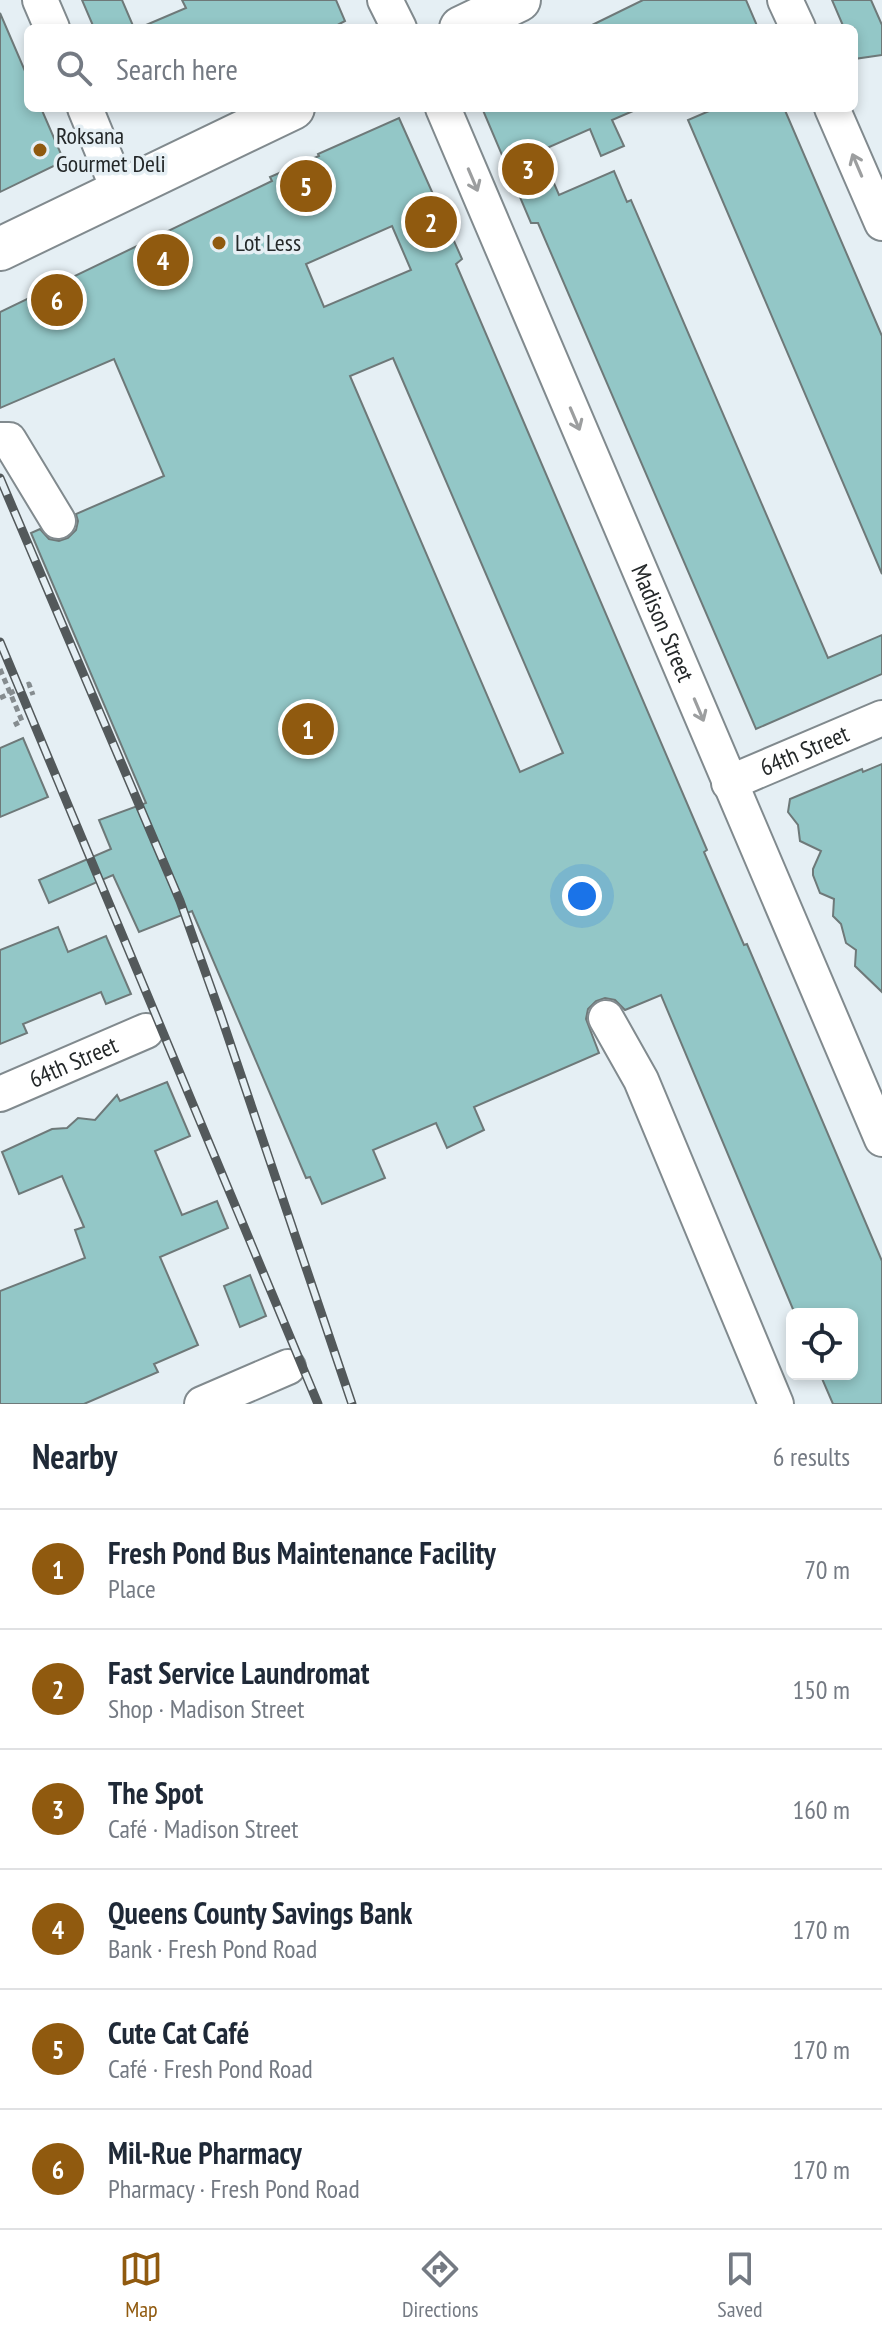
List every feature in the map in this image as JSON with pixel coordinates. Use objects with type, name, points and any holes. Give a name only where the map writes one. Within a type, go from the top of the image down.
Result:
[{"type":"main road","points":[[469,24],[519,0]]},
{"type":"main road","points":[[0,249],[285,112]]},
{"type":"street","points":[[40,0],[50,24]]},
{"type":"street","points":[[385,0],[397,24]]},
{"type":"street","points":[[785,0],[796,24]]},
{"type":"street","points":[[87,112],[119,191]]},
{"type":"street","name":"Madison Street","points":[[445,112],[882,1139]]},
{"type":"street","points":[[834,112],[882,223]]},
{"type":"street","points":[[0,440],[9,440],[58,521]]},
{"type":"street","name":"64th Street","points":[[729,783],[882,718]]},
{"type":"street","points":[[606,1018],[641,1080],[776,1404]]},
{"type":"street","name":"64th Street","points":[[0,1094],[146,1031]]},
{"type":"street","points":[[202,1404],[288,1367]]},
{"type":"path","points":[[0,669],[22,721],[14,725]]},
{"type":"path","points":[[0,698],[29,684],[33,695]]},
{"type":"building","points":[[82,0],[122,0],[132,24],[92,24]]},
{"type":"building","points":[[182,0],[336,0],[345,21],[339,24],[148,24],[186,8]]},
{"type":"building","points":[[643,0],[746,0],[756,24],[594,24]]},
{"type":"building","points":[[832,0],[871,0],[882,25],[882,55],[858,58],[858,24],[842,24]]},
{"type":"building","points":[[0,13],[24,69],[24,112],[43,112],[64,161],[0,192]]},
{"type":"building","points":[[484,112],[631,112],[612,120],[624,146],[601,156],[590,129],[540,151],[559,195],[614,171],[627,202],[631,200],[828,658],[882,635],[882,674],[756,729],[538,223],[531,223]]},
{"type":"building","points":[[707,112],[786,112],[882,336],[882,574],[688,120]]},
{"type":"building","points":[[399,118],[462,259],[456,264],[707,850],[704,852],[744,945],[747,944],[882,1261],[882,1404],[833,1404],[823,1380],[858,1380],[858,1308],[792,1308],[661,995],[625,1010],[615,1000],[605,998],[596,1001],[588,1009],[586,1019],[599,1053],[474,1107],[484,1130],[447,1148],[436,1123],[373,1150],[385,1178],[322,1204],[310,1177],[306,1178],[192,911],[139,932],[113,875],[49,903],[39,880],[111,849],[99,820],[146,803],[31,533],[40,529],[49,539],[59,541],[68,538],[76,530],[76,514],[164,476],[114,359],[0,408],[0,312],[272,181],[270,177]],"holes":[[[392,226],[411,270],[324,307],[306,264]],[[393,358],[563,753],[520,772],[350,376]]]},
{"type":"building","points":[[23,738],[48,797],[0,817],[0,748]]},
{"type":"building","points":[[882,764],[882,992],[855,966],[856,950],[846,943],[841,924],[833,916],[834,899],[820,893],[813,875],[821,851],[800,841],[798,825],[788,812],[790,799],[862,769],[863,772]]},
{"type":"building","points":[[58,927],[68,952],[106,936],[131,994],[106,1004],[101,992],[23,1024],[27,1033],[0,1044],[0,950]]},
{"type":"building","points":[[167,1082],[190,1136],[155,1151],[182,1215],[217,1201],[228,1228],[160,1257],[198,1345],[154,1364],[158,1372],[84,1404],[0,1404],[0,1291],[85,1258],[75,1230],[84,1227],[62,1176],[19,1194],[2,1152],[52,1129],[67,1128],[78,1118],[95,1120],[117,1095],[120,1101]]},
{"type":"building","points":[[250,1275],[266,1316],[240,1327],[224,1286]]},
{"type":"railway","points":[[0,478],[180,901],[352,1404]]},
{"type":"railway","points":[[0,642],[318,1404]]},
{"type":"place","name":"Roksana Gourmet Deli","points":[[40,150]]},
{"type":"place","name":"The Spot","points":[[528,169]]},
{"type":"place","name":"Cute Cat Café","points":[[306,186]]},
{"type":"place","name":"Fast Service Laundromat","points":[[431,222]]},
{"type":"place","name":"Lot Less","points":[[219,243]]},
{"type":"place","name":"Queens County Savings Bank","points":[[163,260]]},
{"type":"place","name":"Mil-Rue Pharmacy","points":[[57,300]]},
{"type":"place","name":"Fresh Pond Bus Maintenance Facility","points":[[308,729]]}]
